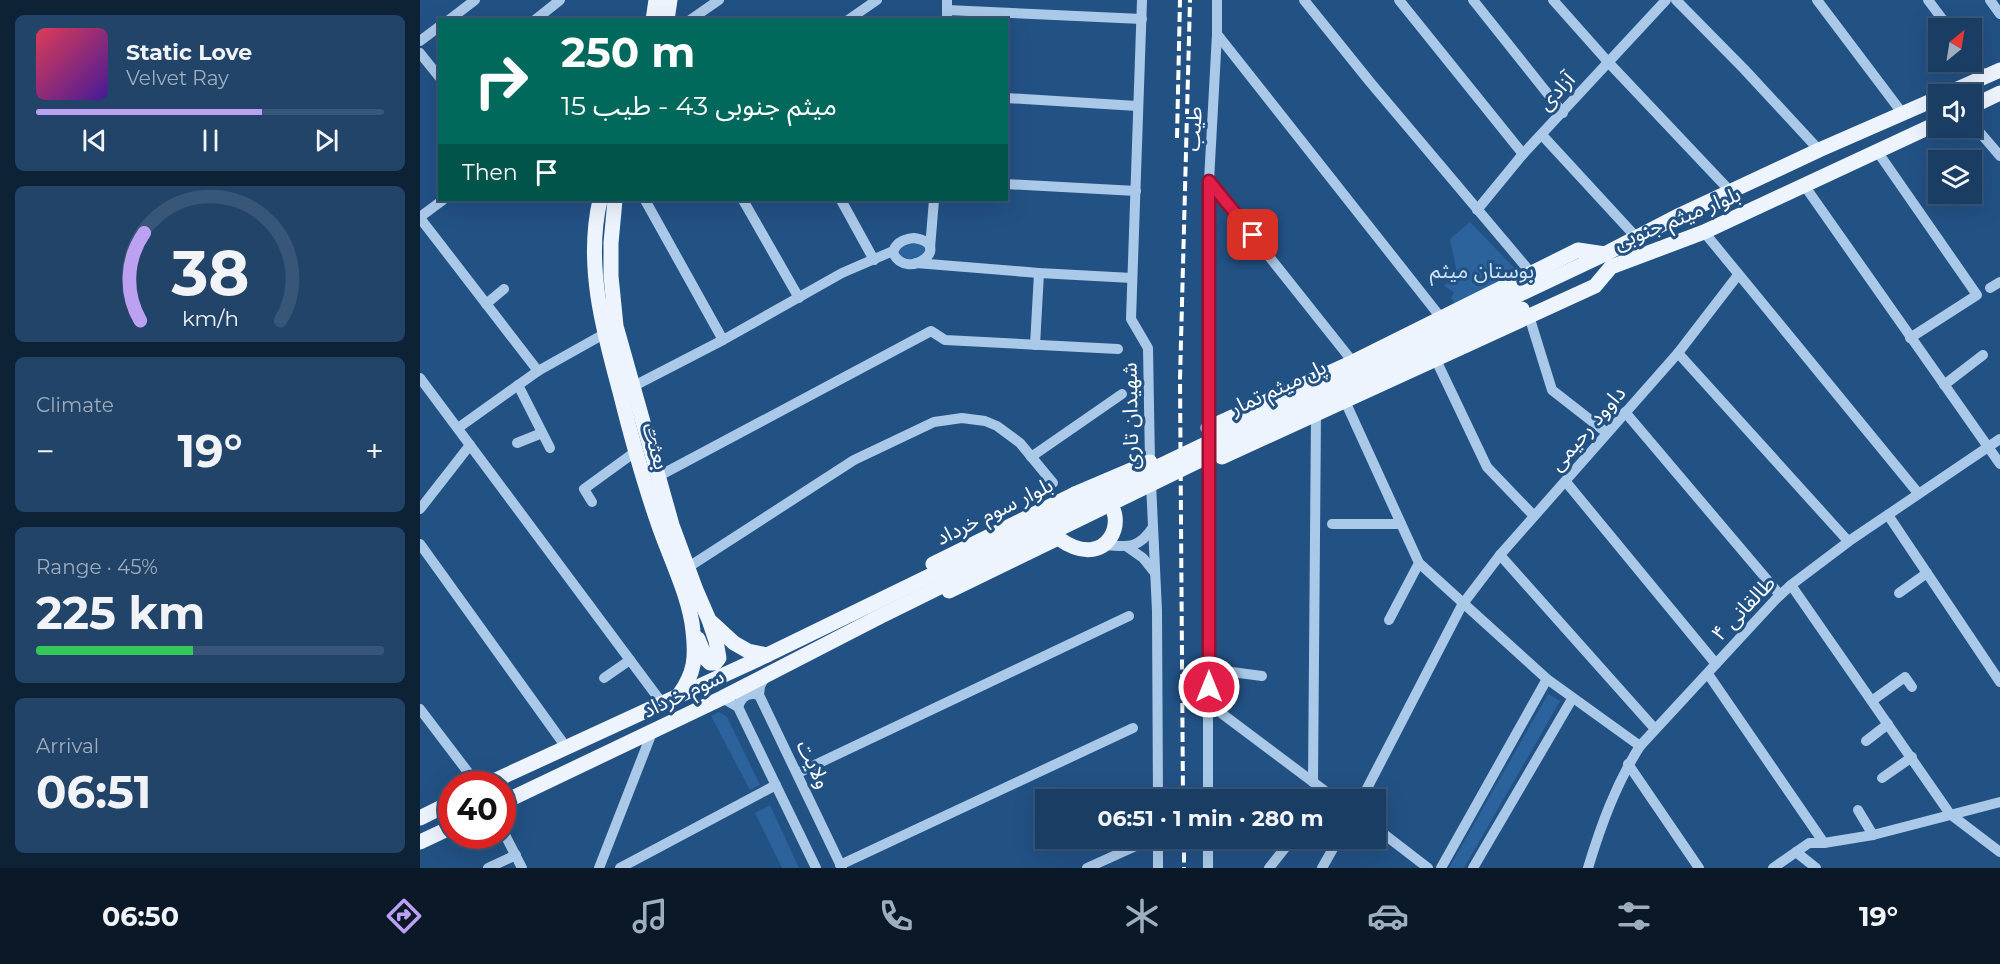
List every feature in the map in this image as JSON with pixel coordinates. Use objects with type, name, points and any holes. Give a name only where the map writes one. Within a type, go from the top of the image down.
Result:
[{"type":"main road","points":[[653,18],[656,0]]},
{"type":"main road","points":[[667,18],[670,0]]},
{"type":"main road","points":[[1968,84],[2000,70]]},
{"type":"main road","points":[[1982,102],[2000,93]]},
{"type":"main road","name":"بلوار میثم جنوبی","points":[[1208,463],[1436,360],[1523,307],[1595,286],[1608,261],[1636,237],[1819,150],[1928,103]]},
{"type":"main road","name":"بلوار میثم جنوبی","points":[[1208,428],[1353,362],[1578,250],[1608,261],[1704,232],[1928,128]]},
{"type":"main road","name":"بعثت","points":[[600,201],[595,247],[597,288],[604,334],[635,452],[693,628],[695,661],[688,683],[679,695]]},
{"type":"main road","name":"بعثت","points":[[615,201],[611,276],[616,326],[657,477],[687,568],[709,620],[734,644],[748,651],[767,655]]},
{"type":"main road","name":"پل میثم تمار","points":[[871,612],[1523,307],[1608,261]]},
{"type":"main road","points":[[1248,411],[1241,426],[1245,434],[1252,439],[1260,440]]},
{"type":"main road","name":"بلوار سوم خرداد","points":[[871,612],[886,587],[1075,494],[1150,462]]},
{"type":"main road","points":[[1075,494],[1096,495],[1107,501],[1113,511],[1115,526],[1112,537],[1100,547]]},
{"type":"main road","name":"بلوار سوم خرداد","points":[[730,670],[871,612],[902,614],[1058,538],[1071,547],[1083,550],[1100,547]]},
{"type":"main road","name":"سوم خرداد","points":[[516,796],[765,677],[871,612]]},
{"type":"main road","points":[[693,628],[706,659],[710,663],[715,663],[719,658],[719,651],[709,620]]},
{"type":"main road","name":"سوم خرداد","points":[[515,771],[730,670]]},
{"type":"main road","points":[[420,818],[438,809]]},
{"type":"main road","points":[[420,842],[438,834]]},
{"type":"street","points":[[452,18],[475,0]]},
{"type":"street","points":[[538,18],[560,0]]},
{"type":"street","points":[[693,18],[719,0]]},
{"type":"street","points":[[852,18],[877,0]]},
{"type":"street","name":"شهیدان تاری","points":[[1142,0],[1131,319],[1148,348],[1155,573],[1158,789]]},
{"type":"street","name":"طیب","points":[[1208,789],[1209,181],[1217,0]]},
{"type":"street","points":[[1304,0],[1532,274]]},
{"type":"street","points":[[1473,0],[1563,112]]},
{"type":"street","points":[[1554,0],[1609,63],[1731,192]]},
{"type":"street","name":"آزادی","points":[[1477,210],[1523,154],[1666,0]]},
{"type":"street","points":[[1676,0],[1819,150]]},
{"type":"street","points":[[1817,0],[1903,114]]},
{"type":"street","points":[[1928,0],[1942,18]]},
{"type":"street","points":[[1990,0],[2000,14]]},
{"type":"street","points":[[1402,4],[1523,154]]},
{"type":"street","points":[[947,10],[1142,19]]},
{"type":"street","points":[[420,41],[438,28]]},
{"type":"street","points":[[1217,34],[1442,319]]},
{"type":"street","points":[[420,53],[438,76]]},
{"type":"street","points":[[1981,72],[1984,77]]},
{"type":"street","points":[[1008,99],[1137,106]]},
{"type":"street","points":[[1542,135],[1636,237]]},
{"type":"street","points":[[1982,135],[2000,156]]},
{"type":"street","points":[[1877,151],[1977,295],[1910,338]]},
{"type":"street","points":[[1209,181],[1353,362]]},
{"type":"street","points":[[1008,184],[1136,191]]},
{"type":"street","points":[[1804,185],[2000,464]]},
{"type":"street","points":[[442,201],[420,217],[538,372]]},
{"type":"street","points":[[646,201],[723,340]]},
{"type":"street","points":[[744,201],[799,298]]},
{"type":"street","points":[[842,201],[873,260]]},
{"type":"street","points":[[916,263],[928,257],[931,252],[934,201]]},
{"type":"street","points":[[1704,232],[1918,493]]},
{"type":"street","points":[[632,387],[723,340],[842,273],[894,251],[900,243],[914,238],[925,241],[930,248]]},
{"type":"street","points":[[894,251],[894,256],[898,261],[909,264],[1132,278]]},
{"type":"street","points":[[1035,345],[1039,273]]},
{"type":"street","name":"داوود رحیمی","points":[[1367,789],[1462,604],[1500,555],[1678,353],[1738,275]]},
{"type":"street","points":[[486,304],[504,289]]},
{"type":"street","points":[[1523,307],[1552,390],[1607,433]]},
{"type":"street","points":[[657,477],[931,331],[945,340],[1118,349]]},
{"type":"street","points":[[458,428],[538,372],[604,334]]},
{"type":"street","points":[[1678,353],[1848,541]]},
{"type":"street","points":[[1944,385],[1983,355]]},
{"type":"street","points":[[1436,360],[1487,467],[1534,516]]},
{"type":"street","points":[[420,378],[662,703]]},
{"type":"street","points":[[518,385],[550,448]]},
{"type":"street","points":[[1030,457],[1122,394]]},
{"type":"street","points":[[1345,400],[1419,564],[1547,679],[1640,746]]},
{"type":"street","points":[[1625,412],[1780,595]]},
{"type":"street","points":[[1313,782],[1316,414]]},
{"type":"street","points":[[687,568],[854,460],[934,422],[962,418],[985,421],[1007,432],[1020,443],[1053,483]]},
{"type":"street","points":[[517,442],[542,433]]},
{"type":"street","name":"طالقانی ۴","points":[[1588,868],[1602,822],[1628,765],[1640,746],[1780,595],[1848,541],[2000,438]]},
{"type":"street","points":[[420,509],[470,445]]},
{"type":"street","points":[[592,502],[584,489],[635,452]]},
{"type":"street","points":[[1566,482],[1716,664]]},
{"type":"street","points":[[1888,515],[2000,682]]},
{"type":"street","points":[[1332,524],[1401,524]]},
{"type":"street","points":[[1100,547],[1138,543],[1147,536],[1153,526]]},
{"type":"street","points":[[420,544],[566,747]]},
{"type":"street","points":[[1126,546],[1143,558],[1155,573]]},
{"type":"street","points":[[1500,555],[1655,729]]},
{"type":"street","points":[[1389,620],[1419,564]]},
{"type":"street","points":[[1899,593],[1927,573]]},
{"type":"street","points":[[1791,585],[1950,814],[2000,852]]},
{"type":"street","points":[[798,773],[1129,616]]},
{"type":"street","points":[[604,678],[630,660]]},
{"type":"street","points":[[1209,669],[1262,676]]},
{"type":"street","points":[[1708,674],[1824,843]]},
{"type":"street","points":[[722,698],[738,707],[742,699],[748,695],[753,693],[759,695],[760,686],[765,677]]},
{"type":"street","points":[[1872,700],[1905,677],[1912,687]]},
{"type":"street","points":[[1441,868],[1547,679]]},
{"type":"street","name":"ولایت","points":[[759,695],[841,866]]},
{"type":"street","points":[[1473,868],[1572,699]]},
{"type":"street","points":[[1209,704],[1321,789]]},
{"type":"street","name":"ولایت","points":[[738,707],[816,868]]},
{"type":"street","points":[[420,709],[467,771]]},
{"type":"street","points":[[1866,741],[1888,723]]},
{"type":"street","points":[[841,866],[1133,728]]},
{"type":"street","points":[[599,868],[653,730]]},
{"type":"street","points":[[1882,778],[1912,757]]},
{"type":"street","points":[[1628,765],[1699,868]]},
{"type":"street","points":[[620,868],[776,785]]},
{"type":"street","points":[[1773,868],[1809,843],[1824,843],[1873,835],[2000,802]]},
{"type":"street","points":[[1858,810],[1873,835]]},
{"type":"street","points":[[1386,836],[1428,868]]},
{"type":"street","points":[[513,849],[522,868]]},
{"type":"street","points":[[1087,868],[1129,849]]},
{"type":"street","points":[[1158,849],[1158,868]]},
{"type":"street","points":[[1208,849],[1208,868]]},
{"type":"street","points":[[1269,868],[1284,849]]},
{"type":"street","points":[[1322,868],[1333,849]]},
{"type":"street","points":[[1796,852],[1816,868]]},
{"type":"street","points":[[488,868],[516,855]]},
{"type":"green space","name":"بوستان میثم","points":[[1470,222],[1519,273],[1457,307],[1451,298],[1454,292],[1444,286],[1457,273],[1450,239]]},
{"type":"green space","points":[[921,241],[929,253],[906,262],[896,250],[898,247]]},
{"type":"green space","points":[[1548,694],[1560,701],[1464,868],[1449,868]]},
{"type":"green space","points":[[719,712],[727,717],[760,785],[750,790],[711,716]]},
{"type":"green space","points":[[770,805],[799,868],[782,868],[755,813]]},
{"type":"railway","points":[[1177,138],[1180,0]]},
{"type":"railway","points":[[1183,789],[1180,379],[1190,0]]},
{"type":"railway","points":[[1184,849],[1184,868]]},
{"type":"route","points":[[1209,687],[1209,181],[1253,235]]}]
